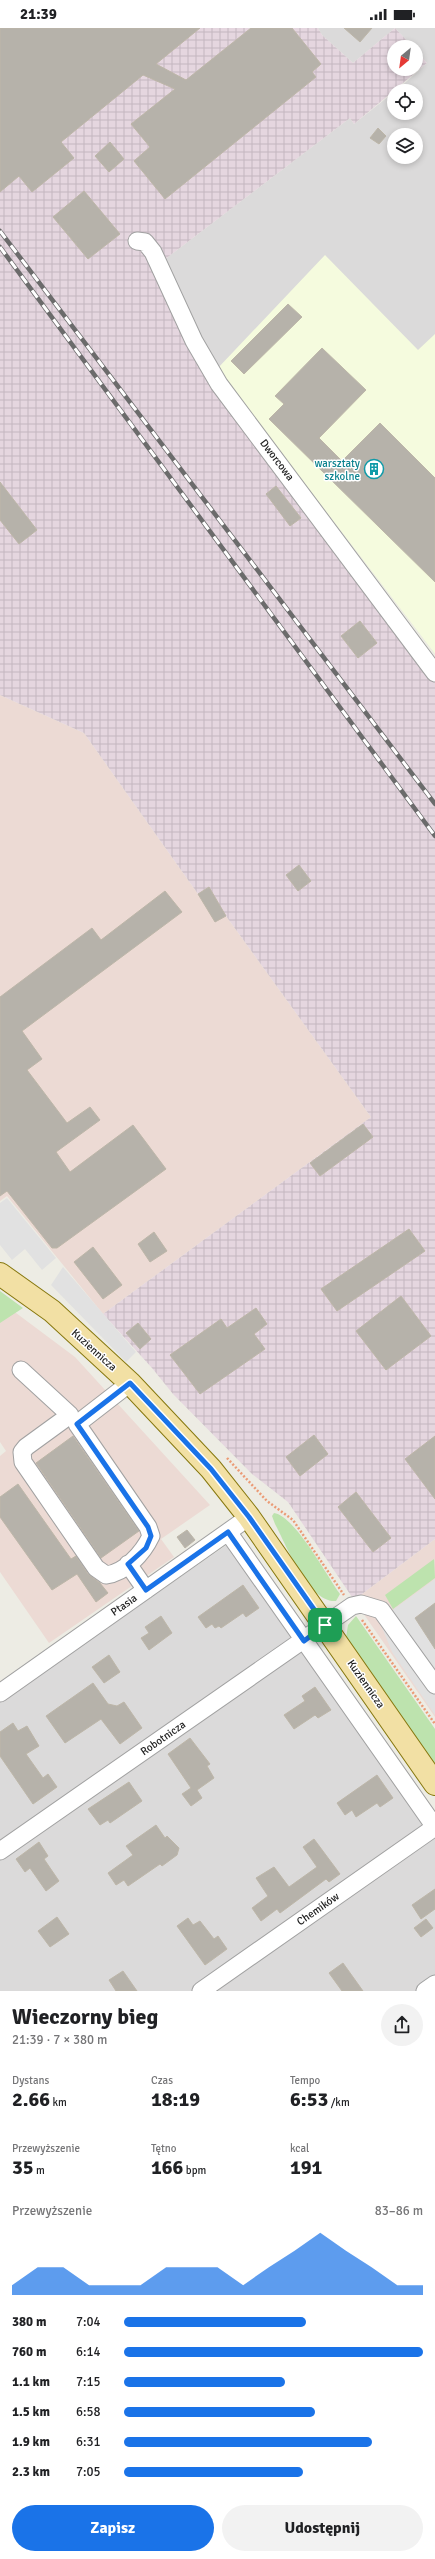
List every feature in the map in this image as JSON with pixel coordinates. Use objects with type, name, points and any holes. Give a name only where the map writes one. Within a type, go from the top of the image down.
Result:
[{"type":"main road","name":"Kuziennicza","points":[[0,1274],[52,1311],[130,1383],[197,1454],[249,1517],[435,1784]]},
{"type":"street","name":"Dworcowa","points":[[137,241],[145,242],[153,252],[194,341],[216,380],[435,673]]},
{"type":"street","points":[[21,1370],[74,1419],[148,1527],[151,1536],[146,1548],[114,1574],[106,1575],[96,1568],[23,1462],[22,1452],[26,1447],[74,1419],[130,1383]]},
{"type":"street","name":"Ptasia","points":[[0,1693],[249,1517]]},
{"type":"street","points":[[228,1532],[435,1827]]},
{"type":"street","points":[[128,1564],[146,1590]]},
{"type":"street","points":[[352,1606],[361,1604],[381,1610],[435,1685]]},
{"type":"street","name":"Robotnicza","points":[[0,1851],[304,1641],[352,1606]]},
{"type":"street","name":"Chemików","points":[[201,1991],[435,1827]]},
{"type":"street","points":[[425,1991],[435,1984]]},
{"type":"path","points":[[226,1457],[268,1501],[293,1520],[435,1724]]},
{"type":"shaded area","points":[[0,28],[318,28],[322,35],[353,63],[395,28],[406,40],[387,40],[387,76],[411,76],[402,84],[387,84],[387,96],[354,124],[350,118],[164,260],[211,382],[435,683],[435,1539],[354,1600],[288,1502],[252,1474],[173,1394],[152,1368],[103,1314],[371,1117],[226,916],[215,922],[198,894],[84,733],[0,695]]},
{"type":"shaded area","points":[[318,28],[395,28],[353,63],[322,35]]},
{"type":"shaded area","points":[[395,28],[435,28],[435,654],[217,369],[164,260],[350,118],[354,124],[387,98],[387,120],[423,120],[423,84],[404,84],[413,76],[423,76],[423,67],[427,63],[423,59],[423,40],[406,40]]},
{"type":"shaded area","points":[[423,59],[427,63],[423,66]]},
{"type":"shaded area","points":[[325,255],[418,350],[435,334],[435,654],[217,369]]},
{"type":"shaded area","points":[[0,695],[84,733],[198,894],[215,922],[226,916],[371,1117],[103,1314],[7,1196],[0,1201]]},
{"type":"shaded area","points":[[7,1198],[56,1258],[42,1270],[25,1249],[12,1260],[0,1245],[0,1203]]},
{"type":"shaded area","points":[[63,1267],[136,1352],[126,1362],[51,1285]]},
{"type":"shaded area","points":[[0,1301],[75,1357],[210,1505],[161,1539],[174,1557],[49,1643],[0,1572],[0,1456],[6,1451],[0,1442]]},
{"type":"shaded area","points":[[435,1539],[435,1717],[354,1600]]},
{"type":"shaded area","points":[[228,1544],[435,1836],[435,1984],[425,1991],[0,1991],[0,1702]]},
{"type":"shaded area","points":[[435,1579],[435,1603],[415,1618],[435,1647],[435,1715],[392,1652],[379,1620]]},
{"type":"green space","points":[[0,1291],[23,1308],[0,1323]]},
{"type":"green space","points":[[274,1513],[282,1516],[291,1524],[310,1548],[340,1594],[336,1601],[326,1599],[316,1593],[307,1583],[299,1571],[275,1524],[272,1516]]},
{"type":"green space","points":[[434,1559],[435,1578],[393,1609],[385,1595]]},
{"type":"green space","points":[[356,1616],[435,1729],[435,1770],[346,1638],[348,1625]]},
{"type":"building","points":[[0,28],[200,28],[156,64],[186,80],[251,28],[292,28],[321,64],[312,72],[316,77],[165,199],[134,161],[150,147],[131,124],[175,89],[143,75],[61,142],[74,158],[32,192],[19,176],[0,192]]},
{"type":"building","points":[[344,28],[372,28],[360,42]]},
{"type":"building","points":[[378,128],[386,136],[379,144],[370,138]]},
{"type":"building","points":[[110,142],[124,159],[109,172],[95,156]]},
{"type":"building","points":[[84,191],[120,234],[88,259],[53,217]]},
{"type":"building","points":[[288,304],[302,317],[244,374],[231,361]]},
{"type":"building","name":"warsztaty szkolne","points":[[322,348],[366,390],[319,438],[342,461],[380,423],[435,478],[435,582],[269,419],[284,404],[275,396]]},
{"type":"building","points":[[0,482],[37,530],[19,544],[0,520]]},
{"type":"building","points":[[276,486],[301,518],[290,526],[266,494]]},
{"type":"building","points":[[360,621],[377,643],[358,658],[341,636]]},
{"type":"building","points":[[299,865],[311,881],[298,891],[286,875]]},
{"type":"building","points":[[209,887],[226,916],[215,922],[198,894]]},
{"type":"building","points":[[165,891],[182,912],[22,1031],[42,1059],[27,1070],[67,1123],[90,1107],[100,1120],[56,1152],[70,1172],[133,1125],[166,1169],[57,1248],[52,1248],[7,1191],[0,1196],[0,997],[92,928],[101,940]]},
{"type":"building","points":[[363,1124],[373,1137],[320,1176],[310,1163]]},
{"type":"building","points":[[409,1229],[425,1251],[337,1311],[321,1289]]},
{"type":"building","points":[[154,1232],[167,1251],[150,1262],[138,1244]]},
{"type":"building","points":[[93,1247],[122,1285],[103,1299],[74,1262]]},
{"type":"building","points":[[401,1296],[431,1336],[386,1370],[356,1331]]},
{"type":"building","points":[[256,1308],[267,1324],[254,1334],[265,1349],[200,1394],[170,1355],[221,1319],[227,1328]]},
{"type":"building","points":[[138,1323],[151,1339],[140,1349],[126,1333]]},
{"type":"building","points":[[314,1435],[328,1454],[300,1476],[286,1457]]},
{"type":"building","points":[[73,1436],[139,1531],[101,1558],[36,1463]]},
{"type":"building","points":[[435,1436],[435,1499],[405,1459]]},
{"type":"building","points":[[18,1484],[71,1559],[76,1556],[88,1574],[100,1583],[108,1593],[96,1602],[77,1574],[52,1590],[0,1517],[0,1497]]},
{"type":"building","points":[[356,1492],[391,1538],[373,1552],[338,1507]]},
{"type":"building","points":[[187,1530],[195,1540],[185,1548],[177,1537]]},
{"type":"building","points":[[243,1585],[259,1608],[246,1617],[243,1613],[221,1628],[219,1626],[215,1628],[212,1624],[206,1628],[198,1617]]},
{"type":"building","points":[[435,1603],[435,1649],[415,1618]]},
{"type":"building","points":[[161,1616],[172,1633],[149,1650],[141,1638],[149,1633],[145,1627]]},
{"type":"building","points":[[109,1655],[120,1672],[104,1683],[92,1667]]},
{"type":"building","points":[[93,1683],[108,1704],[117,1706],[124,1702],[142,1728],[120,1744],[101,1719],[65,1743],[46,1716]]},
{"type":"building","points":[[315,1687],[331,1710],[318,1718],[315,1715],[294,1729],[284,1715],[305,1701],[302,1696]]},
{"type":"building","points":[[13,1723],[18,1731],[27,1726],[39,1746],[26,1754],[43,1778],[48,1774],[57,1787],[33,1804],[0,1756],[0,1732]]},
{"type":"building","points":[[190,1738],[210,1764],[207,1766],[214,1778],[197,1790],[202,1798],[191,1806],[182,1794],[191,1788],[168,1754]]},
{"type":"building","points":[[377,1775],[393,1798],[380,1807],[377,1803],[356,1817],[352,1810],[345,1815],[337,1803]]},
{"type":"building","points":[[129,1782],[142,1801],[110,1823],[108,1820],[100,1825],[88,1809]]},
{"type":"building","points":[[156,1825],[165,1838],[167,1836],[179,1848],[177,1855],[162,1866],[160,1864],[128,1886],[124,1880],[116,1885],[108,1873],[133,1855],[126,1846]]},
{"type":"building","points":[[314,1839],[340,1874],[329,1882],[326,1879],[280,1913],[277,1909],[261,1921],[252,1908],[268,1896],[256,1878],[274,1867],[289,1887],[317,1867],[303,1847]]},
{"type":"building","points":[[39,1842],[48,1856],[44,1859],[59,1881],[46,1891],[30,1868],[25,1872],[16,1859]]},
{"type":"building","points":[[435,1889],[435,1909],[421,1919],[412,1905]]},
{"type":"building","points":[[57,1917],[69,1934],[50,1947],[38,1931]]},
{"type":"building","points":[[188,1918],[193,1925],[200,1921],[214,1939],[218,1936],[227,1949],[205,1965],[177,1926]]},
{"type":"building","points":[[426,1919],[433,1928],[421,1937],[414,1928]]},
{"type":"building","points":[[343,1963],[363,1991],[342,1991],[329,1973]]},
{"type":"building","points":[[123,1971],[137,1991],[116,1991],[109,1980]]},
{"type":"railway","points":[[0,231],[435,804]]},
{"type":"railway","points":[[0,247],[435,836]]},
{"type":"place","name":"warsztaty szkolne","points":[[374,469]]},
{"type":"route","points":[[130,1383],[162,1415],[211,1469],[249,1517],[325,1625],[304,1641],[228,1532],[146,1590],[128,1564],[146,1548],[151,1536],[148,1527],[77,1424],[114,1397],[130,1383]]}]
